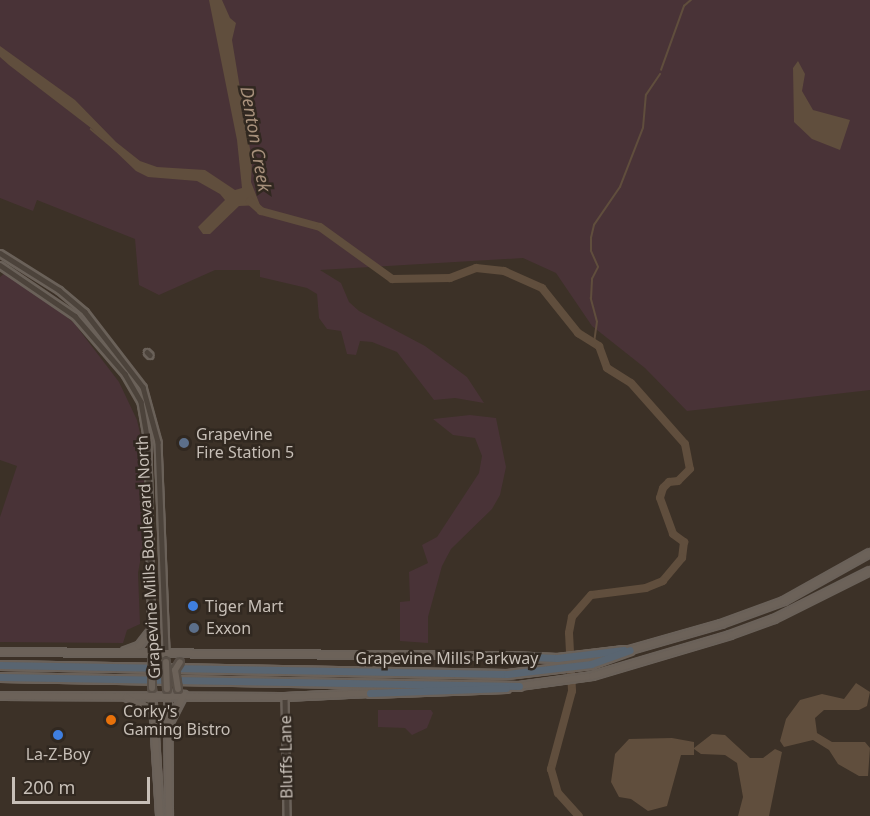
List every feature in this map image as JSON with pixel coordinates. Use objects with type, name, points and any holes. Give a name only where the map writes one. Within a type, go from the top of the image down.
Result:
[{"type":"highway","points":[[508,656],[558,658],[630,650]]},
{"type":"highway","name":"Grapevine Mills Parkway","points":[[0,665],[496,674],[558,670],[591,664],[630,650]]},
{"type":"highway","name":"Grapevine Mills Parkway","points":[[0,678],[519,686]]},
{"type":"highway","points":[[370,693],[474,692],[519,686]]},
{"type":"main road","name":"Grapevine Mills Parkway","points":[[630,650],[704,629],[804,592],[870,554]]},
{"type":"main road","name":"Grapevine Mills Parkway","points":[[519,686],[592,676],[700,644],[774,619],[870,571]]},
{"type":"main road","points":[[700,644],[704,629]]},
{"type":"main road","points":[[113,654],[139,646],[149,633]]},
{"type":"main road","name":"Grapevine Mills Parkway","points":[[0,652],[113,654],[152,658],[190,655],[508,656]]},
{"type":"main road","points":[[186,697],[178,689],[175,670],[180,662],[190,655]]},
{"type":"main road","name":"Grapevine Mills Boulevard North","points":[[152,658],[152,696],[160,816]]},
{"type":"main road","name":"Grapevine Mills Boulevard North","points":[[166,658],[170,816]]},
{"type":"main road","points":[[0,696],[152,696],[168,692],[186,697],[285,697],[370,693]]},
{"type":"main road","points":[[126,696],[153,713]]},
{"type":"main road","points":[[167,730],[186,697]]},
{"type":"main road","points":[[160,803],[169,802]]},
{"type":"street","name":"Grapevine Mills Boulevard North","points":[[1,256],[59,290],[107,337],[143,387],[158,442],[166,658]]},
{"type":"street","name":"Grapevine Mills Boulevard North","points":[[0,265],[62,304],[100,342],[136,389],[148,442],[149,633],[152,658]]},
{"type":"street","points":[[148,442],[158,442]]},
{"type":"street","name":"Bluffs Lane","points":[[285,697],[287,816]]},
{"type":"shaded area","points":[[0,0],[870,0],[870,390],[687,411],[645,368],[592,326],[556,273],[523,258],[320,270],[341,283],[349,302],[359,311],[425,346],[467,377],[484,403],[455,398],[434,400],[397,352],[372,342],[360,341],[356,355],[347,354],[341,331],[327,329],[319,318],[317,294],[307,288],[260,277],[260,270],[215,270],[159,295],[139,285],[135,239],[37,200],[33,211],[0,198]]},
{"type":"shaded area","points":[[209,0],[222,0],[230,18],[236,23],[232,40],[252,161],[251,182],[260,205],[239,206],[210,234],[203,234],[198,227],[225,200],[220,194],[197,181],[148,177],[136,171],[91,128],[0,57],[0,46],[75,100],[116,142],[140,161],[157,167],[205,170],[235,190],[242,188],[237,140]]},
{"type":"shaded area","points":[[798,61],[805,74],[802,91],[813,110],[850,120],[840,150],[812,139],[794,122],[793,68]]},
{"type":"shaded area","points":[[6,272],[33,289],[74,323],[119,382],[137,420],[143,446],[146,529],[138,573],[140,624],[127,630],[123,643],[0,642],[0,517],[17,466],[0,460],[0,277]]},
{"type":"shaded area","points":[[470,415],[496,418],[506,467],[500,495],[492,509],[451,549],[442,566],[428,617],[428,643],[400,641],[400,602],[410,601],[409,572],[428,563],[422,545],[437,537],[479,473],[482,456],[475,438],[453,435],[433,419]]},
{"type":"shaded area","points":[[856,683],[870,692],[867,706],[859,710],[824,710],[815,718],[817,733],[832,742],[865,742],[870,748],[868,776],[859,776],[838,764],[829,750],[813,740],[784,747],[780,741],[786,719],[800,700],[822,694],[844,699]]},
{"type":"shaded area","points":[[378,710],[431,710],[433,713],[427,728],[412,735],[405,728],[378,727]]},
{"type":"shaded area","points":[[712,734],[725,735],[750,758],[763,758],[775,749],[782,752],[769,816],[738,816],[743,797],[737,763],[725,755],[701,754],[694,749],[694,755],[681,755],[667,806],[648,811],[631,799],[619,797],[611,782],[615,754],[629,739],[672,738],[694,742],[694,748]]},
{"type":"waterway","points":[[661,70],[684,6],[691,0]]},
{"type":"waterway","points":[[594,343],[597,322],[591,299],[592,279],[598,267],[591,251],[594,225],[620,187],[643,128],[646,95],[660,74]]},
{"type":"waterway","points":[[91,129],[117,151]]},
{"type":"waterway","name":"Denton Creek","points":[[250,201],[261,211],[320,227],[392,279],[450,278],[476,268],[504,271],[542,288],[578,333],[599,346],[607,368],[631,383],[685,444],[690,469],[678,481],[669,482],[663,488],[660,498],[673,534],[684,542],[682,558],[663,581],[646,588],[591,595],[572,617],[569,633],[572,691],[551,769],[558,793],[579,816]]},
{"type":"place","name":"Grapevine Fire Station 5","points":[[184,443]]},
{"type":"place","name":"Tiger Mart","points":[[193,606]]},
{"type":"place","name":"Exxon","points":[[194,628]]},
{"type":"place","name":"Corky's Gaming Bistro","points":[[111,720]]},
{"type":"place","name":"La-Z-Boy","points":[[58,735]]}]
